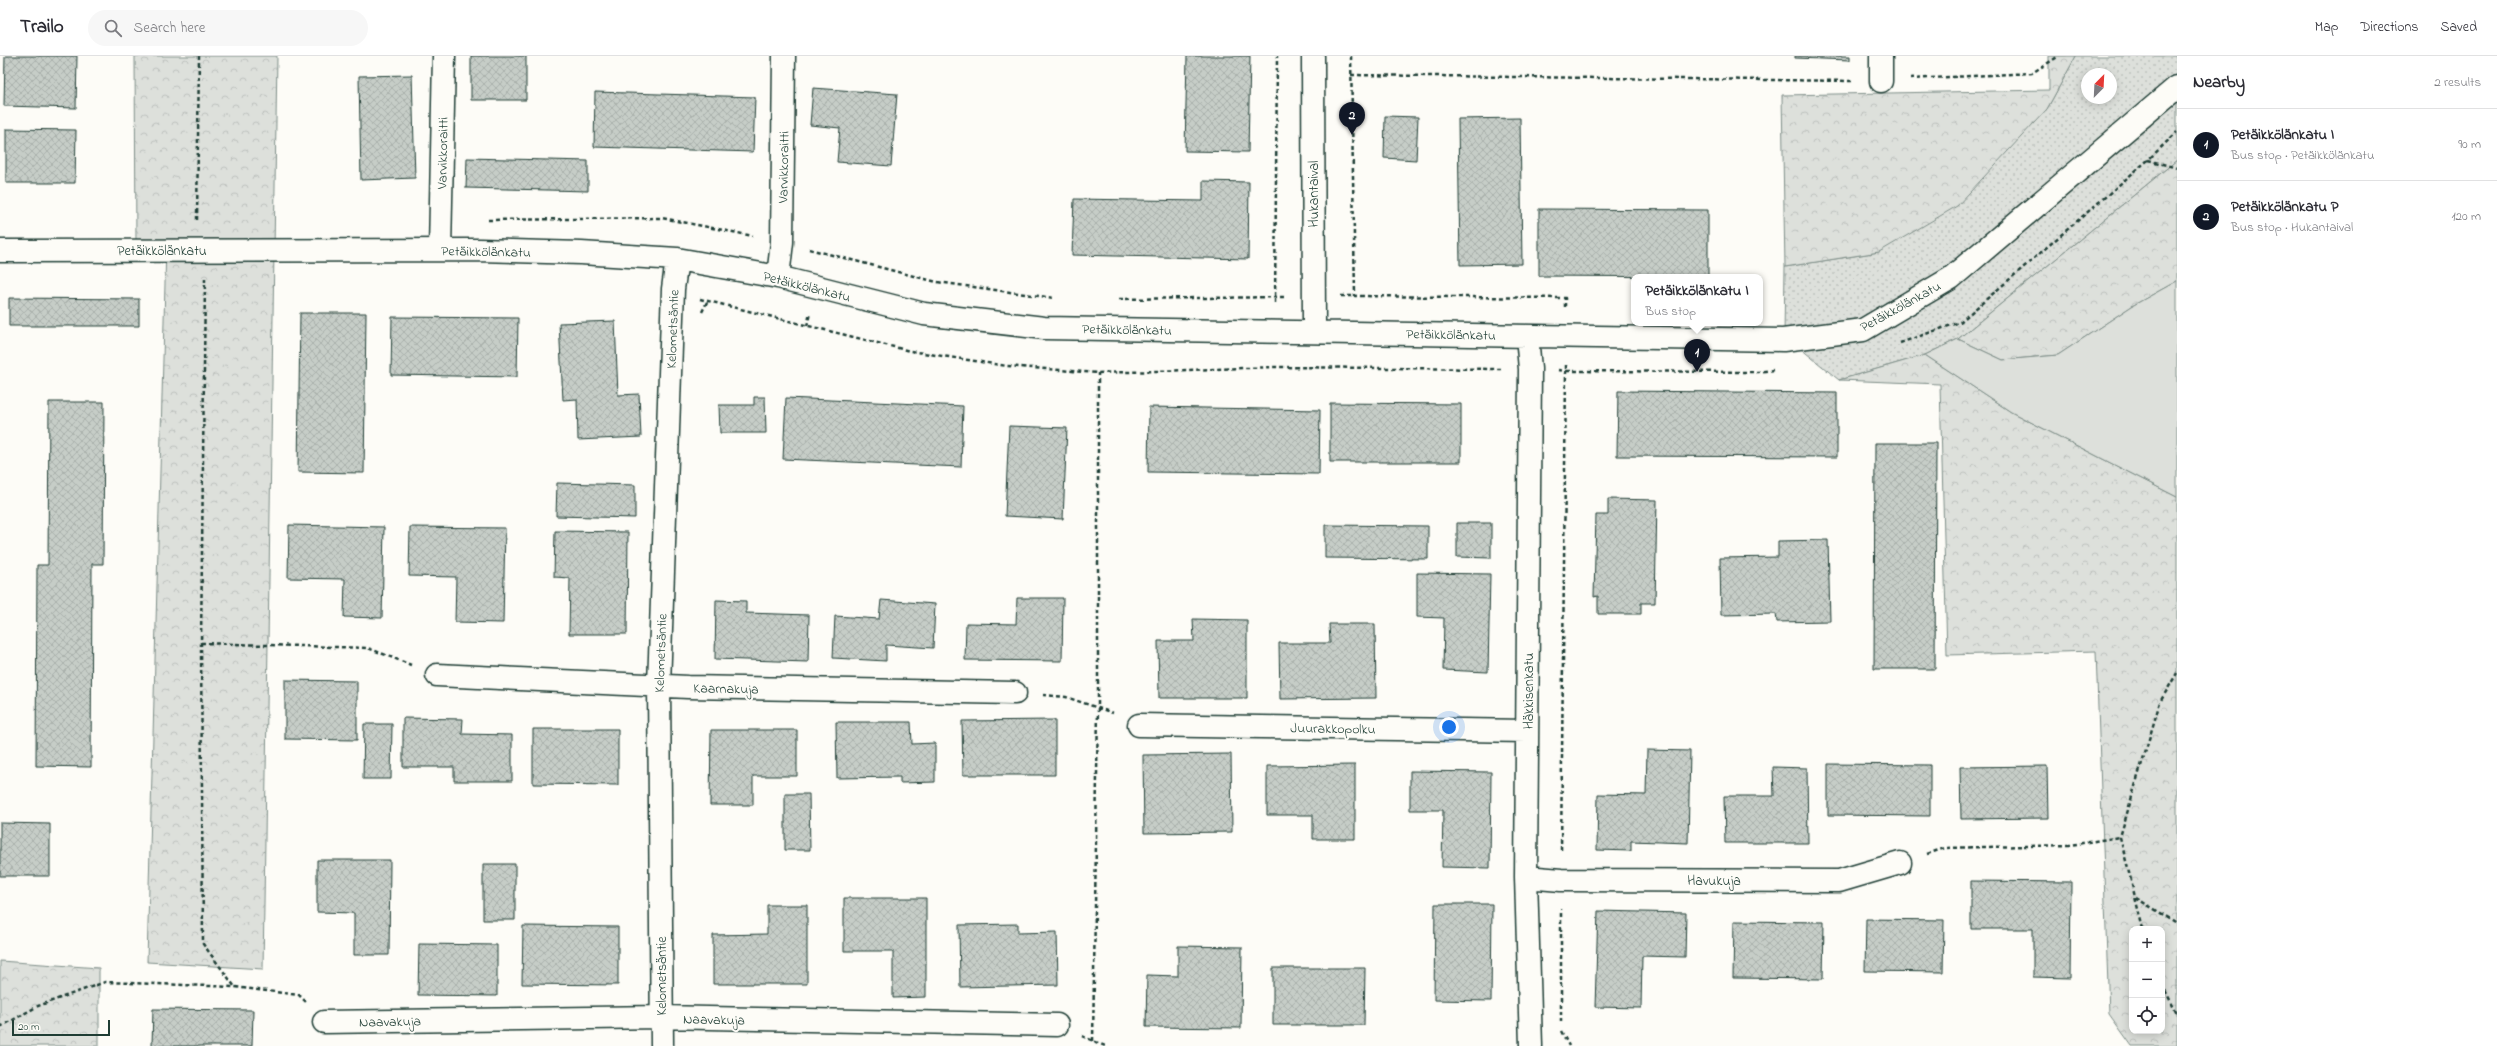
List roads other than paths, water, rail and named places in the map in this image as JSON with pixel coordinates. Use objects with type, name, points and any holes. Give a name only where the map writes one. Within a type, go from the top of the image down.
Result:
[{"type":"street","name":"Varvikkoraitti","points":[[440,250],[444,56]]},
{"type":"street","name":"Varvikkoraitti","points":[[778,277],[782,242],[784,56]]},
{"type":"street","name":"Hukantaival","points":[[1313,56],[1314,332]]},
{"type":"street","points":[[1880,56],[1881,81]]},
{"type":"street","name":"Petäikkölänkatu","points":[[0,251],[440,250],[581,253],[677,259],[778,277],[924,314],[1044,328],[1783,340],[1863,330],[1951,278],[2177,88]]},
{"type":"street","name":"Kelometsäntie","points":[[662,1046],[659,686],[673,289],[677,259]]},
{"type":"street","name":"Häkkisenkatu","points":[[1527,336],[1530,369],[1526,877],[1531,1046]]},
{"type":"street","name":"Kaarnakuja","points":[[437,675],[659,686],[1015,693]]},
{"type":"street","name":"Juurakkopolku","points":[[1139,725],[1527,731]]},
{"type":"street","name":"Havukuja","points":[[1526,877],[1561,880],[1839,881],[1900,863]]},
{"type":"street","name":"Naavakuja","points":[[324,1022],[661,1017],[1057,1025]]},
{"type":"place","name":"Petäikkölänkatu P","points":[[1352,135]]},
{"type":"place","name":"Petäikkölänkatu I","points":[[1697,372]]}]
